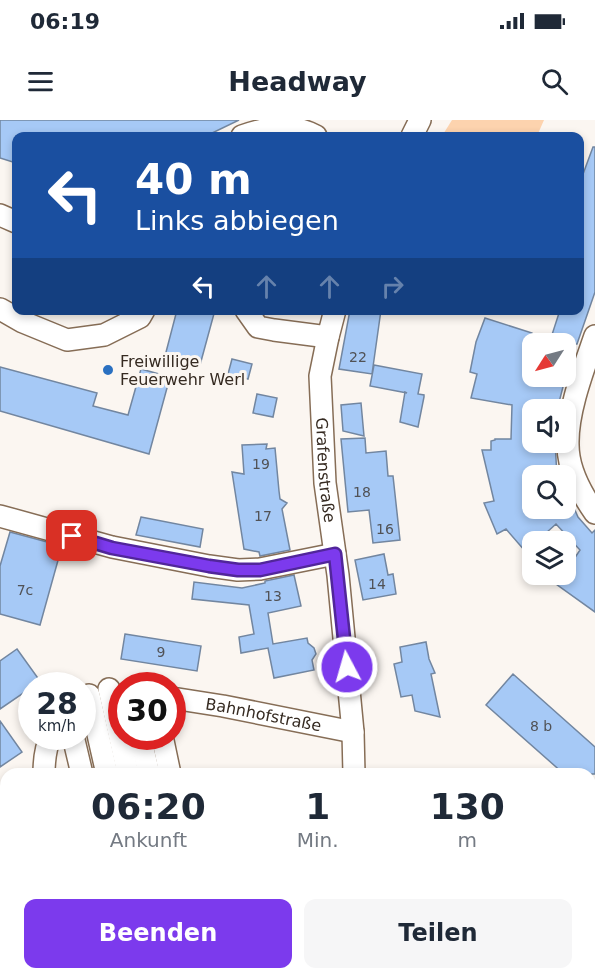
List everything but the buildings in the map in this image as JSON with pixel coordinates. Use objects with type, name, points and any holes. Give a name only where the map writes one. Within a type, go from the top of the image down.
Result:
[{"type":"street","points":[[260,132],[292,127],[305,132]]},
{"type":"street","points":[[0,309],[23,322],[67,340],[104,335],[141,315]]},
{"type":"street","points":[[250,315],[258,327],[328,337]]},
{"type":"street","name":"Grafenstraße","points":[[334,315],[320,376],[325,483],[335,554],[353,732],[354,768]]},
{"type":"street","points":[[595,336],[587,384],[569,428],[567,447],[582,495],[595,513]]},
{"type":"street","points":[[0,516],[112,548],[238,570],[260,570],[335,554]]},
{"type":"street","points":[[101,693],[107,768]]},
{"type":"street","points":[[101,693],[126,768]]},
{"type":"street","name":"Bahnhofstraße","points":[[186,700],[353,732]]},
{"type":"street","points":[[45,768],[46,750]]},
{"type":"street","points":[[76,750],[81,768]]},
{"type":"street","points":[[143,750],[148,768]]},
{"type":"street","points":[[165,750],[169,768]]},
{"type":"shaded area","points":[[452,120],[544,120],[539,132],[444,132]]},
{"type":"place","name":"Freiwillige Feuerwehr Werl","points":[[108,370]]},
{"type":"route","points":[[72,536],[112,548],[238,570],[260,570],[335,554],[347,667]]}]
